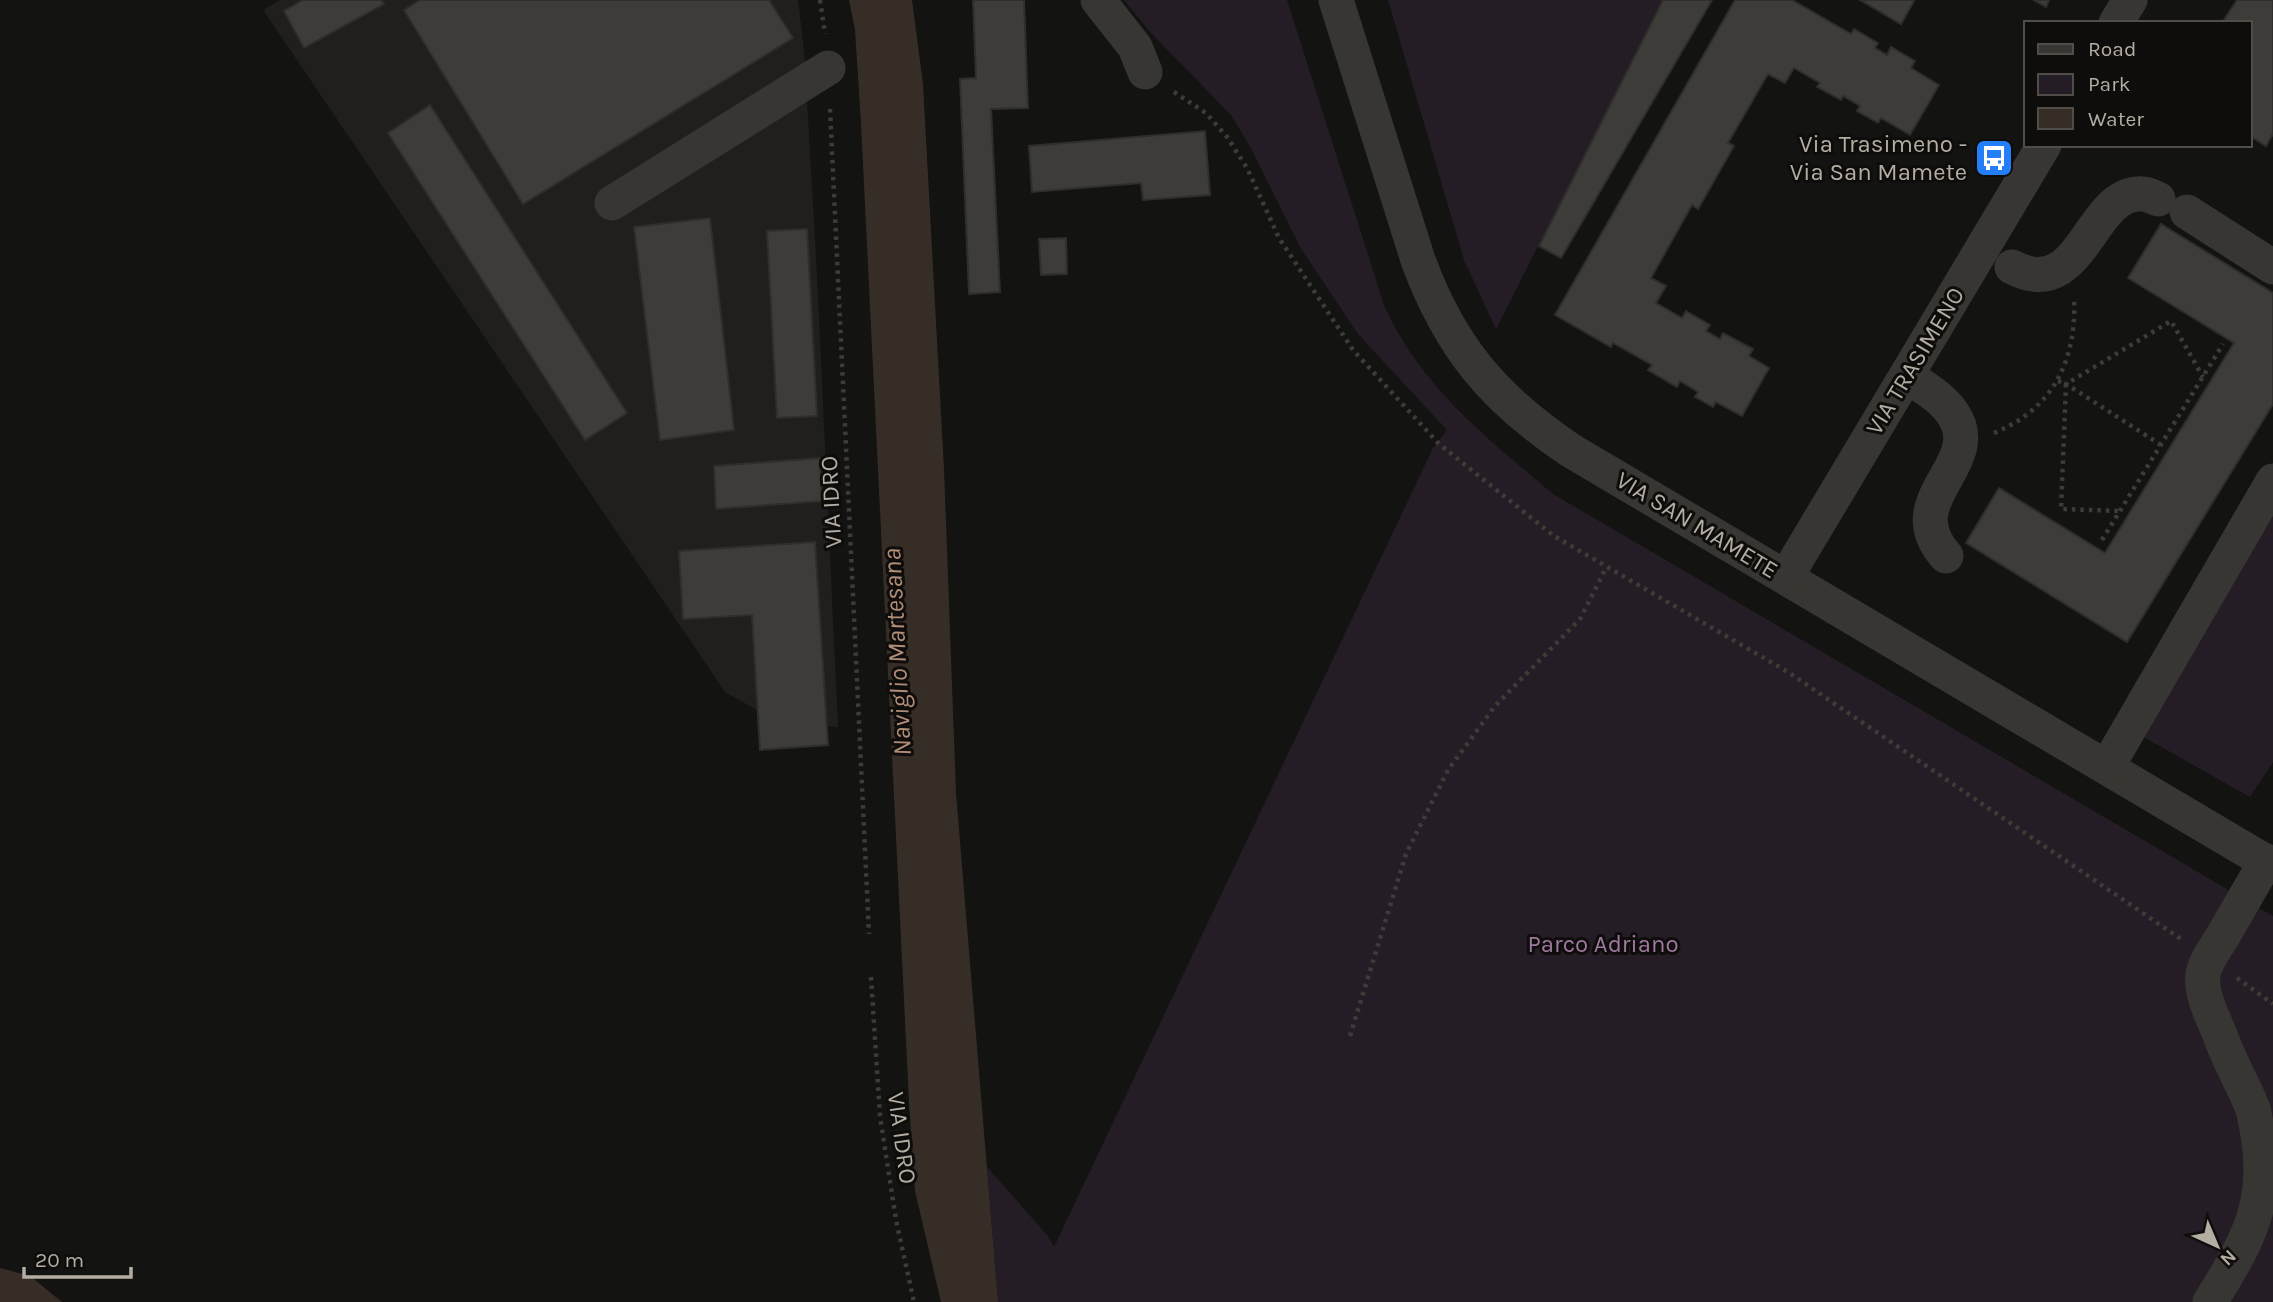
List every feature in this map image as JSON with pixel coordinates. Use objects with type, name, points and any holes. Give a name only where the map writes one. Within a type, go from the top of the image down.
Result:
[{"type":"street","points":[[1098,0],[1135,47],[1145,72]]},
{"type":"street","name":"VIA SAN MAMETE","points":[[1336,0],[1418,260],[1439,312],[1465,355],[1512,406],[1552,438],[2270,864]]},
{"type":"street","points":[[2117,21],[2130,0]]},
{"type":"street","points":[[612,202],[828,68]]},
{"type":"street","name":"VIA TRASIMENO","points":[[1786,577],[2043,147]]},
{"type":"street","points":[[2012,267],[2025,273],[2037,274],[2060,268],[2082,248],[2106,213],[2121,199],[2137,194],[2173,206],[2273,267]]},
{"type":"street","points":[[1907,376],[1948,408],[1955,418],[1961,440],[1929,520],[1933,538],[1946,556]]},
{"type":"street","points":[[2107,767],[2273,481]]},
{"type":"street","points":[[2210,1302],[2259,1221],[2264,1200],[2266,1168],[2254,1111],[2221,1040],[2204,988],[2203,976],[2209,958],[2270,864]]},
{"type":"path","name":"VIA IDRO","points":[[828,68],[869,934]]},
{"type":"path","points":[[1145,72],[1206,113],[1227,137],[1247,168],[1279,238],[1353,350],[1438,444],[1554,536],[1788,672],[2273,1004]]},
{"type":"path","points":[[1961,440],[1986,436],[2014,425],[2038,405],[2058,381],[2070,352],[2075,320],[2074,292],[2060,268]]},
{"type":"path","points":[[2066,384],[2171,321],[2203,377]]},
{"type":"path","points":[[2102,540],[2223,344]]},
{"type":"path","points":[[2058,381],[2161,445]]},
{"type":"path","points":[[2066,384],[2061,509],[2120,511]]},
{"type":"path","points":[[1350,1036],[1406,854],[1448,770],[1495,706],[1580,619],[1606,568]]},
{"type":"path","name":"VIA IDRO","points":[[871,976],[880,1116],[896,1220],[914,1302]]},
{"type":"shaded area","points":[[280,0],[798,0],[804,49],[817,275],[838,727],[778,722],[725,692],[263,10]]},
{"type":"green space","name":"Parco Adriano","points":[[1124,0],[1287,0],[1384,305],[1399,334],[1416,361],[1457,409],[1553,494],[2273,916],[2273,1302],[998,1302],[987,1167],[1048,1236],[1054,1247],[1433,448],[1447,430],[1358,334],[1300,247],[1251,148],[1231,115],[1150,32]]},
{"type":"green space","points":[[1388,0],[1663,0],[1496,329],[1464,260]]},
{"type":"green space","points":[[2273,508],[2273,762],[2250,797],[2140,735]]},
{"type":"water","name":"Naviglio Martesana","points":[[849,0],[912,0],[923,84],[944,469],[956,793],[998,1302],[941,1302],[915,1191],[861,123],[855,30]]},
{"type":"water","points":[[0,1268],[30,1276],[62,1302],[0,1302]]},
{"type":"building","points":[[303,0],[381,0],[384,4],[304,48],[284,11]]},
{"type":"building","points":[[420,0],[769,0],[793,38],[523,204],[404,10]]},
{"type":"building","points":[[973,0],[1024,0],[1028,108],[991,109],[1000,292],[969,294],[960,79],[976,78]]},
{"type":"building","points":[[1663,0],[1712,0],[1561,258],[1539,246]]},
{"type":"building","points":[[1735,0],[1792,0],[1851,34],[1854,29],[1878,43],[1875,48],[1887,55],[1891,47],[1915,61],[1911,68],[1939,85],[1910,135],[1881,118],[1878,123],[1857,111],[1860,106],[1843,96],[1841,100],[1817,87],[1820,83],[1794,68],[1785,83],[1768,74],[1728,143],[1734,146],[1698,209],[1692,205],[1651,278],[1666,286],[1656,303],[1682,318],[1686,311],[1710,325],[1706,331],[1720,339],[1723,333],[1753,349],[1749,356],[1769,368],[1742,416],[1716,402],[1713,407],[1695,397],[1698,392],[1680,381],[1677,387],[1648,370],[1652,365],[1613,343],[1611,347],[1555,315]]},
{"type":"building","points":[[1860,0],[1913,0],[1914,1],[1901,24]]},
{"type":"building","points":[[2034,0],[2049,0],[2046,7]]},
{"type":"building","points":[[2237,0],[2273,0],[2273,134],[2266,146],[2252,137],[2252,21],[2223,21]]},
{"type":"building","points":[[430,105],[627,413],[585,440],[388,133]]},
{"type":"building","points":[[1205,131],[1210,195],[1143,200],[1141,183],[1032,192],[1029,146]]},
{"type":"building","points":[[710,218],[734,430],[660,440],[634,227]]},
{"type":"building","points":[[2161,224],[2273,293],[2273,404],[2127,642],[1966,543],[1999,488],[2105,553],[2234,343],[2128,278]]},
{"type":"building","points":[[807,229],[817,416],[777,418],[767,231]]},
{"type":"building","points":[[1066,238],[1067,274],[1041,275],[1039,239]]},
{"type":"building","points":[[820,458],[822,501],[716,509],[714,466]]},
{"type":"building","points":[[815,542],[828,745],[760,750],[752,615],[683,619],[679,551]]},
{"type":"place","name":"Via Trasimeno - Via San Mamete","points":[[1994,158]]}]
